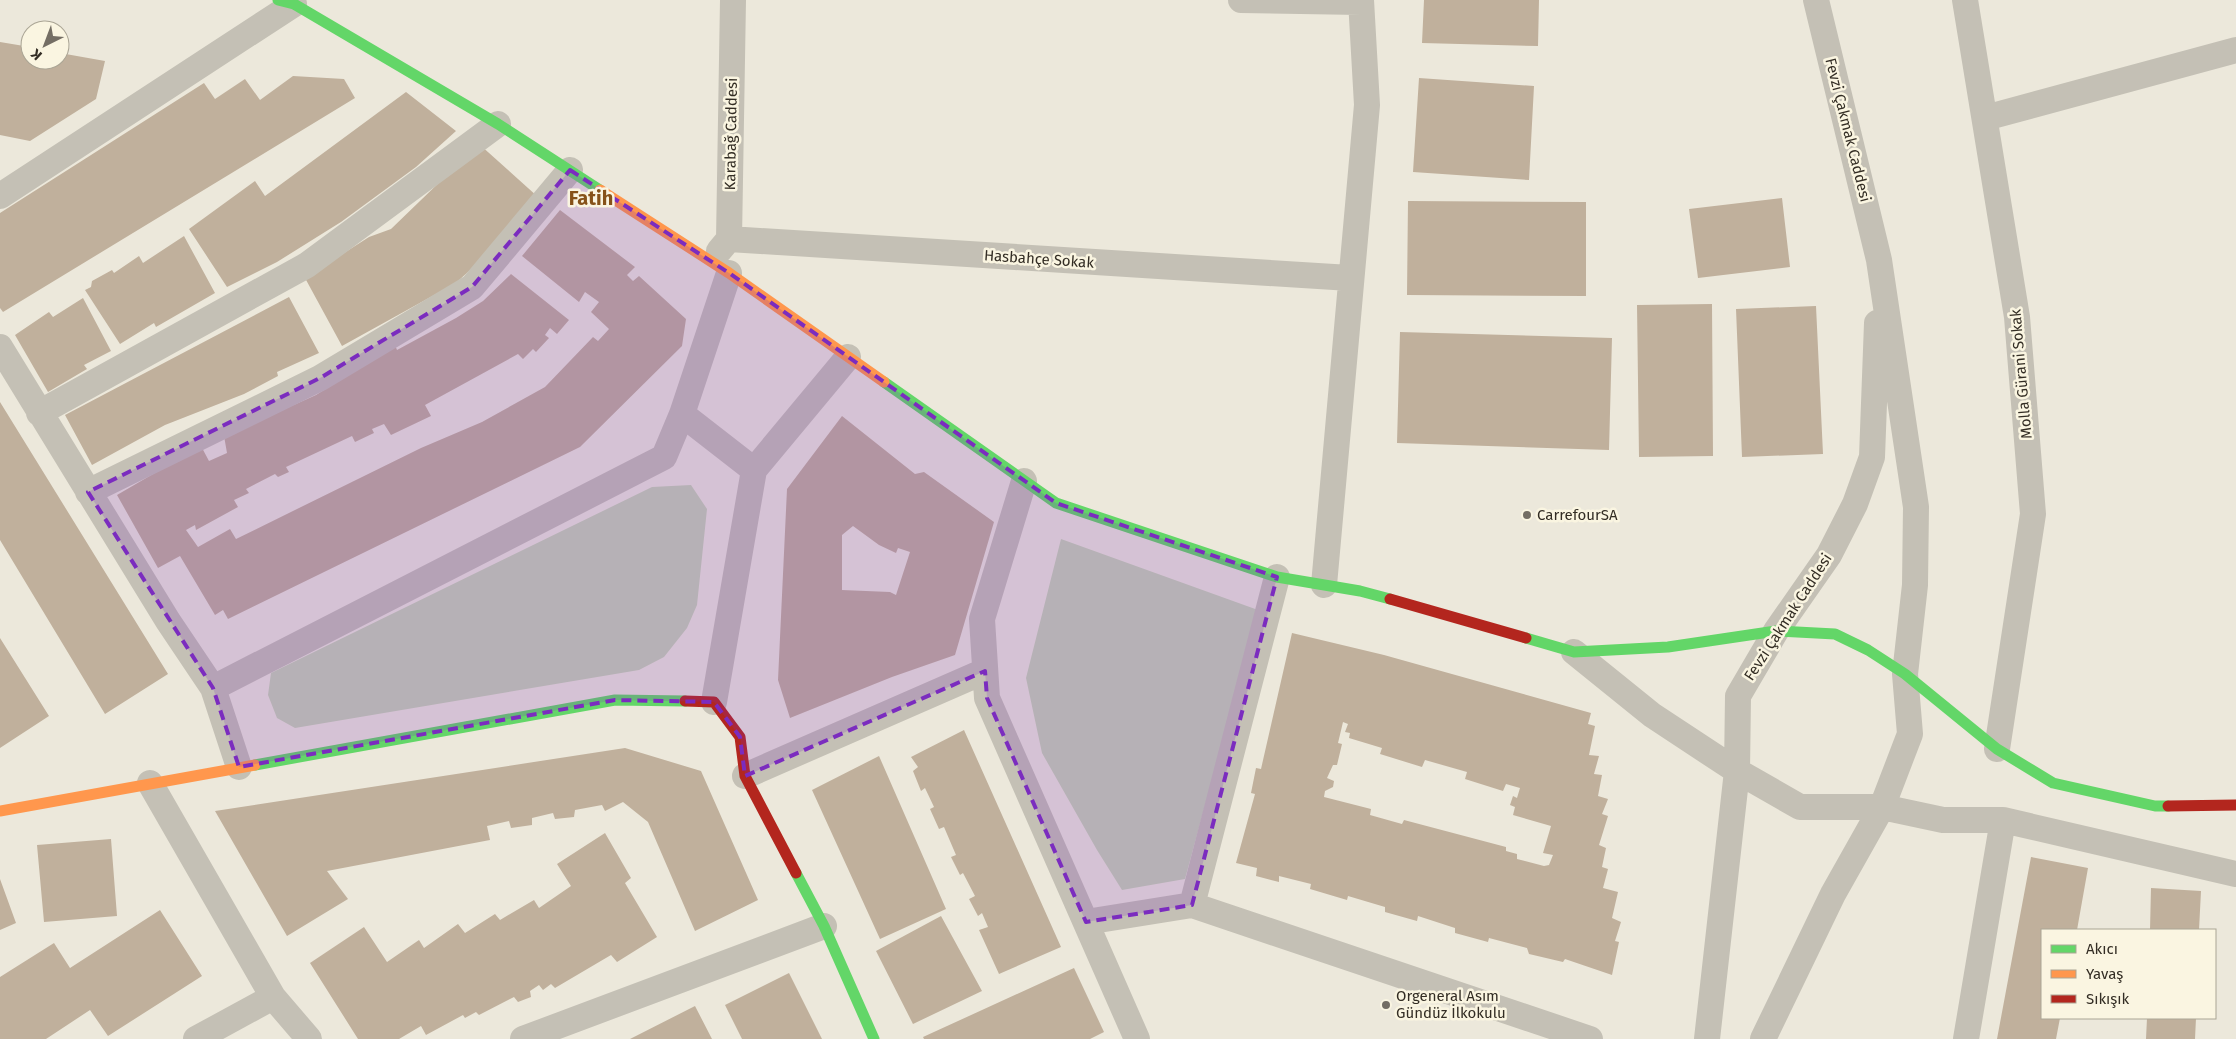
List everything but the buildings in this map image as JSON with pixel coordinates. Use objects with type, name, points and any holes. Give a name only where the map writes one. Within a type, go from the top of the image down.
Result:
[{"type":"street","name":"Karabağ Caddesi","points":[[729,239],[733,0]]},
{"type":"street","points":[[1241,0],[1361,1],[1366,105],[1324,585]]},
{"type":"street","name":"Fevzi Çakmak Caddesi","points":[[1763,1039],[1833,894],[1882,807],[1910,734],[1904,674],[1914,585],[1916,507],[1879,260],[1816,0]]},
{"type":"street","name":"Molla Gürani Sokak","points":[[1965,0],[2017,317],[2033,514],[1997,749]]},
{"type":"street","points":[[0,196],[286,2],[498,124],[570,170],[719,267],[1056,503],[1277,577],[1360,591],[1574,652],[1668,647],[1776,631],[1835,634],[1868,650],[1904,674],[1997,749],[2053,783],[2155,806],[2236,805]]},
{"type":"street","points":[[1985,118],[2236,50]]},
{"type":"street","points":[[39,413],[307,264],[498,124]]},
{"type":"street","points":[[88,492],[320,378],[472,286],[570,170]]},
{"type":"street","points":[[213,688],[664,457],[682,414],[719,267],[729,239]]},
{"type":"street","name":"Hasbahçe Sokak","points":[[729,239],[1350,278]]},
{"type":"street","name":"Fevzi Çakmak Caddesi","points":[[1707,1039],[1737,771],[1738,696],[1776,631],[1829,555],[1855,504],[1872,457],[1879,260]]},
{"type":"street","points":[[0,347],[88,492],[213,688],[239,767]]},
{"type":"street","points":[[848,357],[754,470],[714,702],[740,737],[745,776],[824,926],[874,1039]]},
{"type":"street","points":[[682,414],[754,470]]},
{"type":"street","points":[[1024,481],[982,619],[987,698],[1137,1039]]},
{"type":"street","points":[[1192,905],[1277,577]]},
{"type":"street","points":[[1574,652],[1652,715],[1737,771],[1800,807],[1882,807],[1943,820],[2003,820],[2236,874]]},
{"type":"street","points":[[745,776],[985,671]]},
{"type":"street","points":[[0,811],[615,700],[714,702]]},
{"type":"street","points":[[150,783],[273,997],[309,1039]]},
{"type":"street","points":[[1966,1039],[2003,820]]},
{"type":"street","points":[[1086,922],[1192,905],[1590,1039]]},
{"type":"street","points":[[523,1039],[824,926]]},
{"type":"street","points":[[196,1039],[273,997]]},
{"type":"highlighted area","points":[[570,170],[729,273],[1056,503],[1277,577],[1192,905],[1086,922],[987,698],[985,671],[745,776],[740,737],[714,702],[615,700],[239,767],[213,688],[88,492],[320,378],[472,287]]},
{"type":"green space","points":[[691,485],[707,509],[697,605],[687,628],[664,657],[639,670],[295,728],[277,718],[268,695],[271,673],[652,487]]},
{"type":"green space","points":[[1061,539],[1258,610],[1185,879],[1122,890],[1042,753],[1026,678]]},
{"type":"traffic: fast","points":[[278,0],[294,4],[498,124],[600,190]]},
{"type":"traffic: fast","points":[[884,382],[1056,503],[1277,577],[1360,591],[1390,599]]},
{"type":"traffic: fast","points":[[1526,638],[1574,652],[1668,647],[1776,631],[1835,634],[1868,650],[1905,674],[1997,749],[2053,783],[2155,806],[2168,806]]},
{"type":"traffic: fast","points":[[255,765],[615,700],[685,701]]},
{"type":"traffic: fast","points":[[796,873],[824,926],[874,1039]]},
{"type":"traffic: slow","points":[[600,190],[729,273],[884,382]]},
{"type":"traffic: slow","points":[[0,811],[255,765]]},
{"type":"traffic: jam","points":[[1390,599],[1526,638]]},
{"type":"traffic: jam","points":[[685,701],[714,702],[740,737],[745,776],[796,873]]},
{"type":"traffic: jam","points":[[2168,806],[2236,805]]},
{"type":"place","name":"CarrefourSA","points":[[1527,515]]},
{"type":"place","name":"Orgeneral Asım Gündüz İlkokulu","points":[[1386,1005]]},
{"type":"district","name":"Fatih","points":[[591,198]]}]
